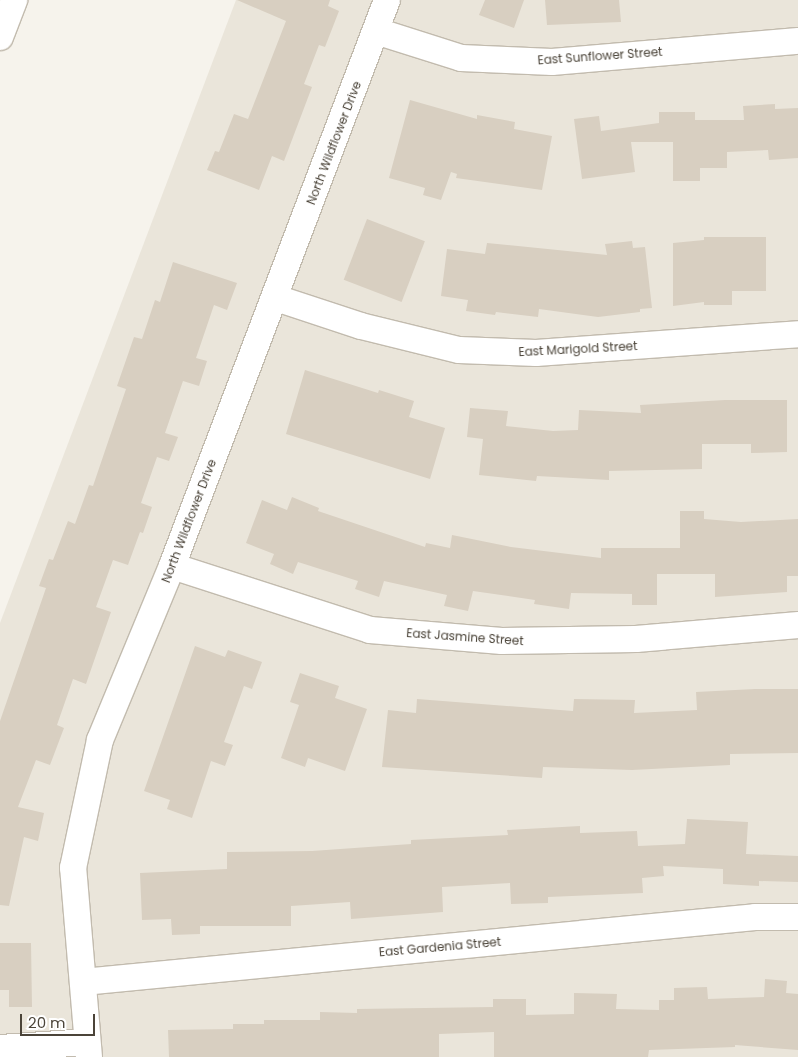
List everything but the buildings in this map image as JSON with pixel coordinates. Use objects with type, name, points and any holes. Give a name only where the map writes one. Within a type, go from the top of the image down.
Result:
[{"type":"street","points":[[0,37],[14,0]]},
{"type":"street","name":"North Wildflower Drive","points":[[88,1050],[73,868],[98,750],[276,298],[387,0]]},
{"type":"street","name":"East Sunflower Street","points":[[376,31],[461,58],[552,62],[798,41]]},
{"type":"street","name":"East Marigold Street","points":[[276,298],[362,326],[459,350],[536,353],[798,334]]},
{"type":"street","name":"East Jasmine Street","points":[[172,566],[370,630],[502,641],[636,640],[798,625]]},
{"type":"street","name":"East Gardenia Street","points":[[82,982],[755,917],[798,917]]},
{"type":"street","points":[[0,1048],[88,1050]]},
{"type":"shaded area","points":[[236,0],[798,0],[798,1057],[0,1057],[0,623]]}]
